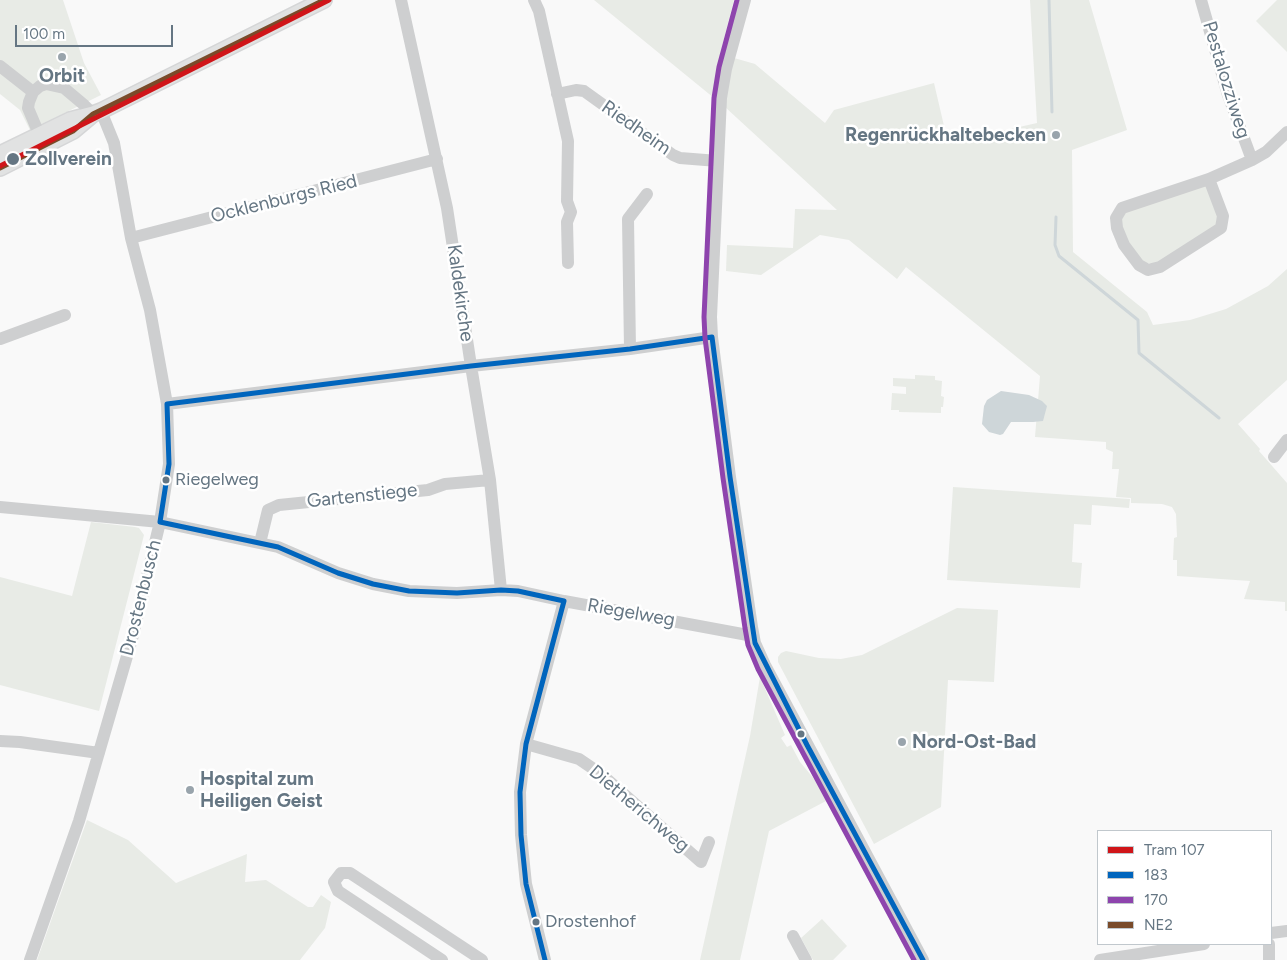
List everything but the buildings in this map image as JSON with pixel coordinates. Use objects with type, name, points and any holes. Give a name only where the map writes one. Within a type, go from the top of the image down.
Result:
[{"type":"main road","points":[[0,154],[70,120],[97,112],[324,0]]},
{"type":"main road","points":[[0,168],[73,131],[97,112]]},
{"type":"street","name":"Kaldekirche","points":[[400,0],[438,159],[447,208],[490,480],[501,590]]},
{"type":"street","points":[[534,0],[539,11],[568,141],[567,201],[571,212],[567,222],[568,263]]},
{"type":"street","points":[[745,0],[723,84],[719,116],[712,281],[712,337],[753,636],[765,665],[922,960]]},
{"type":"street","name":"Pestalozziweg","points":[[1201,0],[1228,95],[1252,160]]},
{"type":"street","points":[[0,66],[33,92]]},
{"type":"street","points":[[40,134],[28,108],[33,92],[40,86],[46,84],[64,88],[83,104],[97,112]]},
{"type":"street","name":"Riedheim","points":[[557,94],[576,90],[584,91],[673,155],[680,158],[718,161]]},
{"type":"street","name":"Drostenbusch","points":[[30,960],[79,821],[132,639],[160,522],[169,464],[168,404],[150,310],[131,238],[114,143],[97,112]]},
{"type":"street","points":[[1209,179],[1223,216],[1221,228],[1160,267],[1148,270],[1139,265],[1124,245],[1117,228],[1116,218],[1120,210],[1127,205],[1209,179],[1252,160],[1266,152],[1287,132]]},
{"type":"street","name":"Ocklenburgs Ried","points":[[131,238],[438,159]]},
{"type":"street","points":[[630,349],[628,219],[647,194]]},
{"type":"street","points":[[0,339],[65,315]]},
{"type":"street","points":[[168,404],[471,366],[630,349],[712,337]]},
{"type":"street","points":[[1274,457],[1287,440]]},
{"type":"street","name":"Gartenstiege","points":[[260,543],[268,510],[279,505],[428,490],[445,484],[490,480]]},
{"type":"street","name":"Riegelweg","points":[[0,507],[160,522],[278,547],[338,573],[373,584],[409,591],[518,591],[564,602],[753,636]]},
{"type":"street","points":[[545,960],[526,884],[520,835],[520,792],[526,744],[564,602]]},
{"type":"street","points":[[0,741],[99,753]]},
{"type":"street","name":"Dietherichweg","points":[[526,744],[579,759],[601,774],[701,862],[709,842]]},
{"type":"street","points":[[442,960],[338,891],[334,882],[341,873],[350,873],[482,960]]},
{"type":"street","points":[[1272,933],[1287,931]]},
{"type":"street","points":[[793,936],[806,960]]},
{"type":"street","points":[[1100,960],[1198,945]]},
{"type":"street","points":[[1269,945],[1269,960]]},
{"type":"shaded area","points":[[0,0],[63,0],[84,63],[101,95],[30,130],[20,110],[0,94]]},
{"type":"shaded area","points":[[594,0],[734,0],[720,54],[755,64],[825,123],[834,110],[934,83],[948,143],[1037,123],[1030,0],[1089,0],[1127,130],[1072,150],[1073,252],[1147,312],[1153,325],[1190,320],[1226,309],[1268,286],[1287,269],[1287,380],[1238,424],[1287,483],[1287,611],[1285,611],[1285,602],[1244,599],[1250,581],[1177,576],[1177,560],[1173,560],[1174,538],[1177,537],[1176,514],[1172,507],[1162,504],[1131,503],[1131,498],[1116,497],[1119,469],[1112,469],[1113,452],[1106,449],[1106,442],[1035,437],[1040,376],[906,267],[897,279],[849,240],[820,235],[761,275],[726,271],[727,245],[793,248],[795,209],[837,210],[725,107]]},
{"type":"shaded area","points":[[1277,0],[1287,0],[1287,52],[1256,21]]},
{"type":"shaded area","points":[[1206,185],[1218,210],[1216,226],[1160,262],[1152,264],[1142,262],[1122,232],[1122,219],[1126,212]]},
{"type":"shaded area","points":[[915,375],[935,376],[935,380],[942,381],[941,396],[944,397],[941,413],[899,412],[899,410],[891,410],[892,393],[906,394],[906,387],[893,386],[893,378],[915,379]]},
{"type":"shaded area","points":[[1001,391],[1029,395],[1042,401],[1047,406],[1043,421],[1011,422],[1003,434],[989,432],[982,424],[984,406],[987,400]]},
{"type":"shaded area","points":[[953,487],[1130,499],[1129,508],[1092,505],[1091,525],[1074,524],[1072,562],[1082,563],[1080,588],[947,580]]},
{"type":"shaded area","points":[[91,522],[135,527],[139,528],[144,535],[99,711],[0,685],[0,577],[72,596]]},
{"type":"shaded area","points":[[957,608],[998,610],[994,682],[948,680],[941,807],[874,844],[778,662],[778,657],[786,651],[819,658],[841,659],[862,655]]},
{"type":"shaded area","points":[[760,677],[785,735],[781,738],[787,747],[791,745],[800,762],[815,780],[826,801],[769,831],[740,960],[700,960],[750,736]]},
{"type":"shaded area","points":[[87,820],[128,840],[176,883],[247,854],[245,882],[266,880],[308,907],[313,907],[321,895],[331,902],[325,928],[300,960],[37,960]]},
{"type":"shaded area","points":[[822,919],[847,946],[833,960],[813,960],[801,938]]},
{"type":"waterway","points":[[1049,0],[1052,112]]},
{"type":"waterway","points":[[1056,217],[1055,245],[1059,256],[1138,320],[1139,353],[1219,418]]},
{"type":"tram line","name":"107","points":[[0,166],[329,0]]},
{"type":"transit line","name":"NE2","points":[[0,168],[73,131],[93,114],[324,0]]},
{"type":"transit line","name":"170","points":[[737,0],[719,67],[714,98],[704,317],[723,478],[748,645],[758,669],[914,960]]},
{"type":"transit line","name":"183","points":[[712,337],[730,477],[755,643],[807,745],[923,960]]},
{"type":"transit line","name":"183","points":[[167,404],[471,366],[630,349],[712,337]]},
{"type":"transit line","name":"183","points":[[160,522],[169,464],[167,404]]},
{"type":"transit line","name":"183","points":[[160,522],[278,547],[338,573],[373,584],[409,591],[457,593],[501,590],[518,591],[564,601]]},
{"type":"transit line","name":"183","points":[[545,960],[526,884],[521,835],[520,792],[526,744],[564,601]]},
{"type":"place","name":"Orbit","points":[[62,57]]},
{"type":"place","name":"Regenrückhaltebecken","points":[[1056,135]]},
{"type":"place","name":"Zollverein","points":[[13,159]]},
{"type":"place","name":"Riegelweg","points":[[166,480]]},
{"type":"place","name":"Nord-Ost-Bad","points":[[902,742]]},
{"type":"place","name":"Hospital zum Heiligen Geist","points":[[190,790]]},
{"type":"place","name":"Drostenhof","points":[[536,922]]}]
